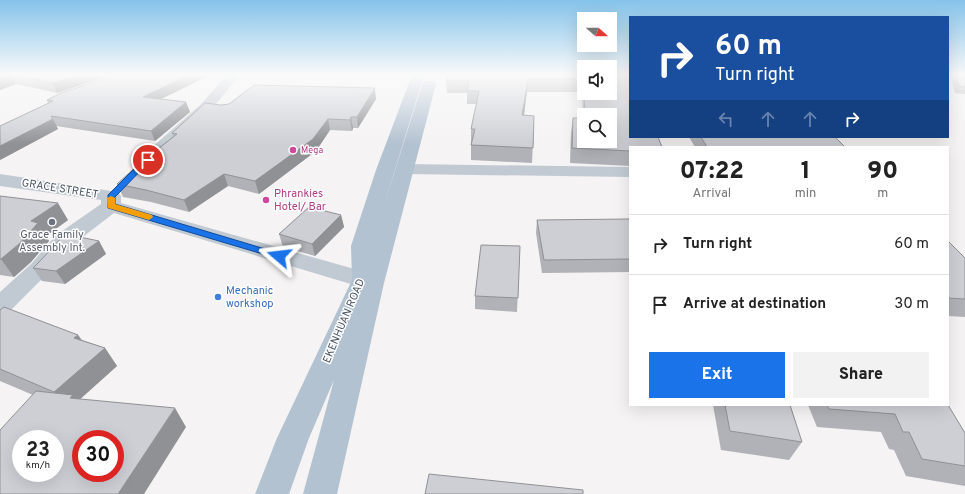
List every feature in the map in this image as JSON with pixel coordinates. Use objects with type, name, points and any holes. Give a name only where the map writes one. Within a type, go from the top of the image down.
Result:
[{"type":"main road","name":"EKENHUAN ROAD","points":[[272,494],[293,438],[364,280],[362,246],[385,170],[410,98]]},
{"type":"main road","name":"EKENHUAN ROAD","points":[[320,494],[372,283],[425,98]]},
{"type":"street","points":[[136,171],[206,107],[213,98]]},
{"type":"street","points":[[405,169],[629,172]]},
{"type":"street","name":"GRACE STREET","points":[[0,180],[114,196],[364,280]]},
{"type":"street","points":[[0,306],[40,268],[63,241],[114,196]]},
{"type":"building","points":[[51,98],[152,98],[186,102],[151,131],[51,116],[53,119],[0,146],[0,126],[53,101],[47,100]]},
{"type":"building","points":[[237,98],[369,98],[357,117],[351,117],[350,120],[328,119],[313,139],[255,181],[224,174],[184,200],[117,184],[140,163],[177,134],[172,133],[205,103],[221,105],[229,104]]},
{"type":"building","points":[[478,98],[525,98],[522,115],[534,116],[533,148],[471,145],[475,129],[471,129]]},
{"type":"building","points":[[617,98],[629,98],[629,138],[658,138],[662,146],[629,146],[629,151],[572,148],[573,118],[577,118],[577,148],[617,148],[617,108],[585,108],[584,100],[617,100]]},
{"type":"building","points":[[702,138],[836,138],[844,146],[706,146]]},
{"type":"building","points":[[0,196],[58,203],[31,221],[38,223],[19,244],[1,259],[0,259]]},
{"type":"building","points":[[309,207],[341,215],[312,244],[279,234]]},
{"type":"building","points":[[629,219],[629,259],[544,260],[537,220]]},
{"type":"building","points":[[65,234],[99,241],[56,271],[33,268],[40,261]]},
{"type":"building","points":[[949,242],[965,258],[965,299],[949,298]]},
{"type":"building","points":[[481,245],[520,246],[518,298],[475,296]]},
{"type":"building","points":[[4,307],[78,335],[74,338],[105,348],[54,392],[0,369],[0,310]]},
{"type":"building","points":[[36,391],[73,395],[70,398],[175,408],[118,494],[0,494],[0,430]]},
{"type":"building","points":[[725,406],[790,406],[802,442],[730,431]]},
{"type":"building","points":[[828,406],[949,406],[965,433],[965,466],[922,459],[909,432],[903,432],[895,414],[829,409]]},
{"type":"building","points":[[429,474],[583,490],[583,494],[425,494]]},
{"type":"slow traffic","points":[[111,198],[111,206],[149,217]]},
{"type":"place","name":"Mega","points":[[293,150]]},
{"type":"place","name":"Phrankies Hotel/ Bar","points":[[266,200]]},
{"type":"place","name":"Grace Family Assembly Int.","points":[[52,222]]},
{"type":"place","name":"Mechanic workshop","points":[[218,297]]},
{"type":"route","points":[[148,160],[111,196],[111,206],[279,256]]}]
